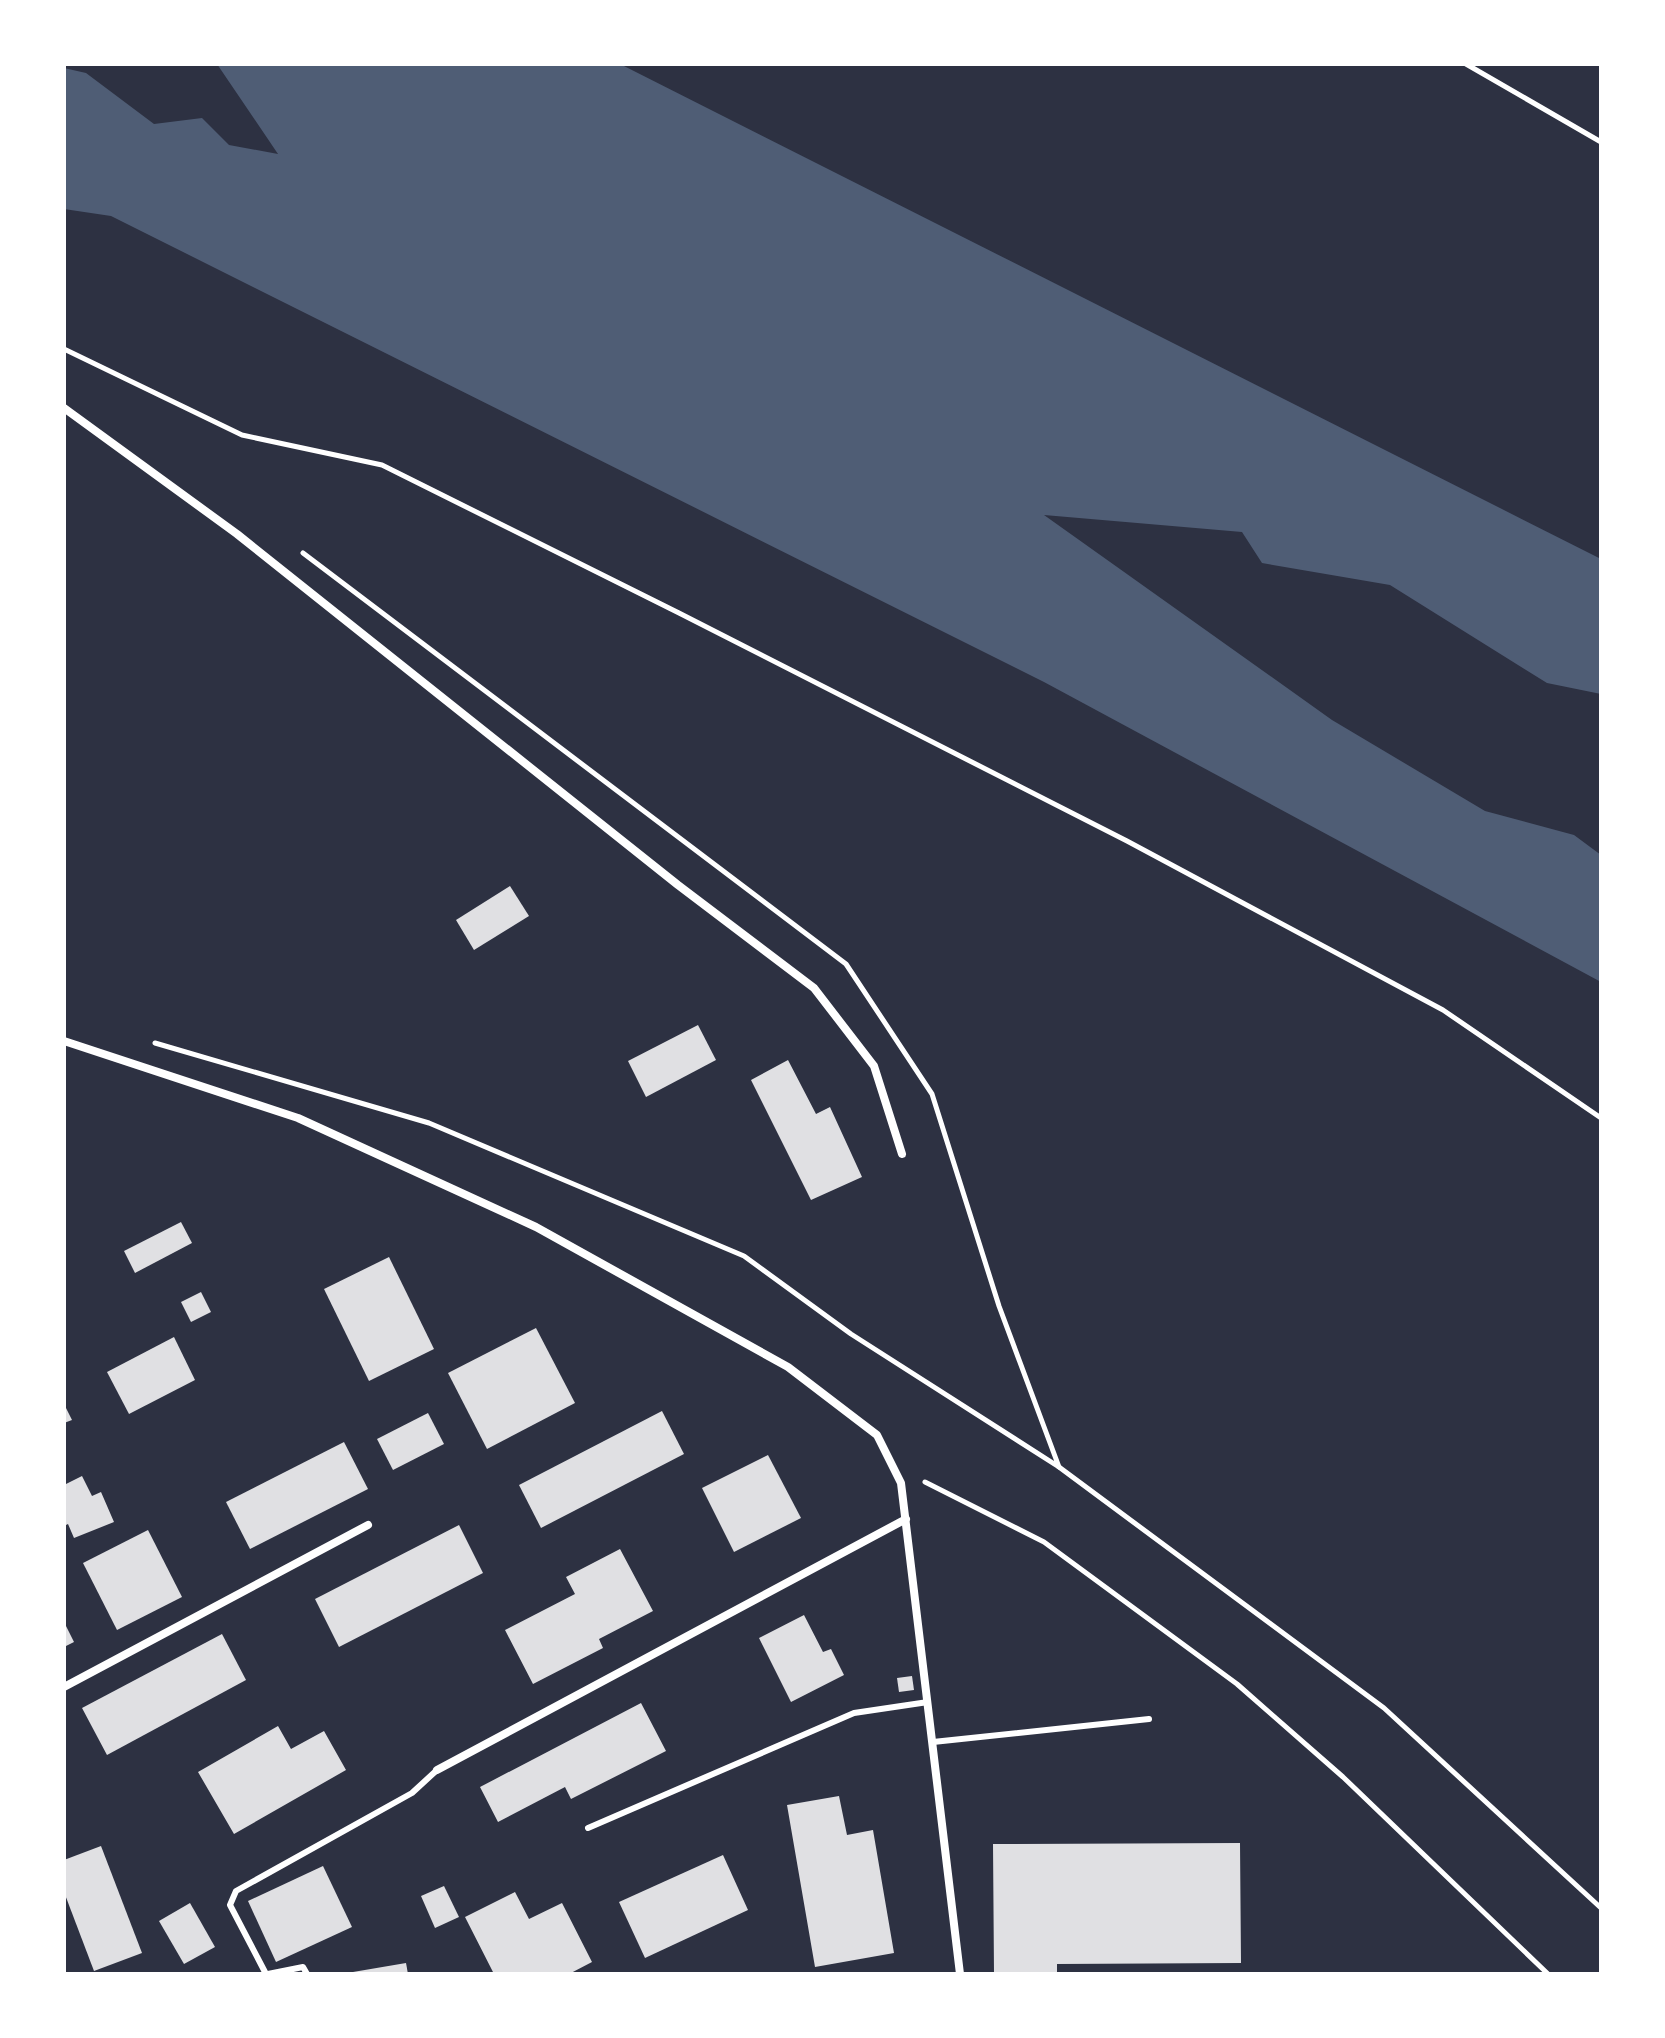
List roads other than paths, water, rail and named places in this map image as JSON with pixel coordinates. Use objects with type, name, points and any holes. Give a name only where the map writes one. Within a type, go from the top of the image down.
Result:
[{"type":"street","points":[[64,408],[237,534],[678,885],[814,988],[874,1066],[902,1154]]},
{"type":"street","points":[[64,1041],[298,1118],[536,1227],[788,1367],[877,1435],[901,1483],[960,1974]]},
{"type":"street","points":[[437,1770],[906,1519]]},
{"type":"street","points":[[64,1687],[368,1525]]},
{"type":"lane","points":[[588,1828],[854,1713],[928,1702]]},
{"type":"lane","points":[[933,1742],[1149,1719]]},
{"type":"lane","points":[[307,1974],[303,1967],[267,1974],[230,1905],[236,1891],[412,1793],[437,1770]]},
{"type":"water","points":[[217,64],[620,64],[1601,559],[1601,694],[1547,683],[1390,585],[1262,563],[1242,532],[1044,515],[1332,720],[1485,811],[1574,835],[1601,855],[1601,982],[1044,682],[111,216],[64,209],[64,68],[86,73],[154,124],[202,118],[229,145],[278,154]]}]
